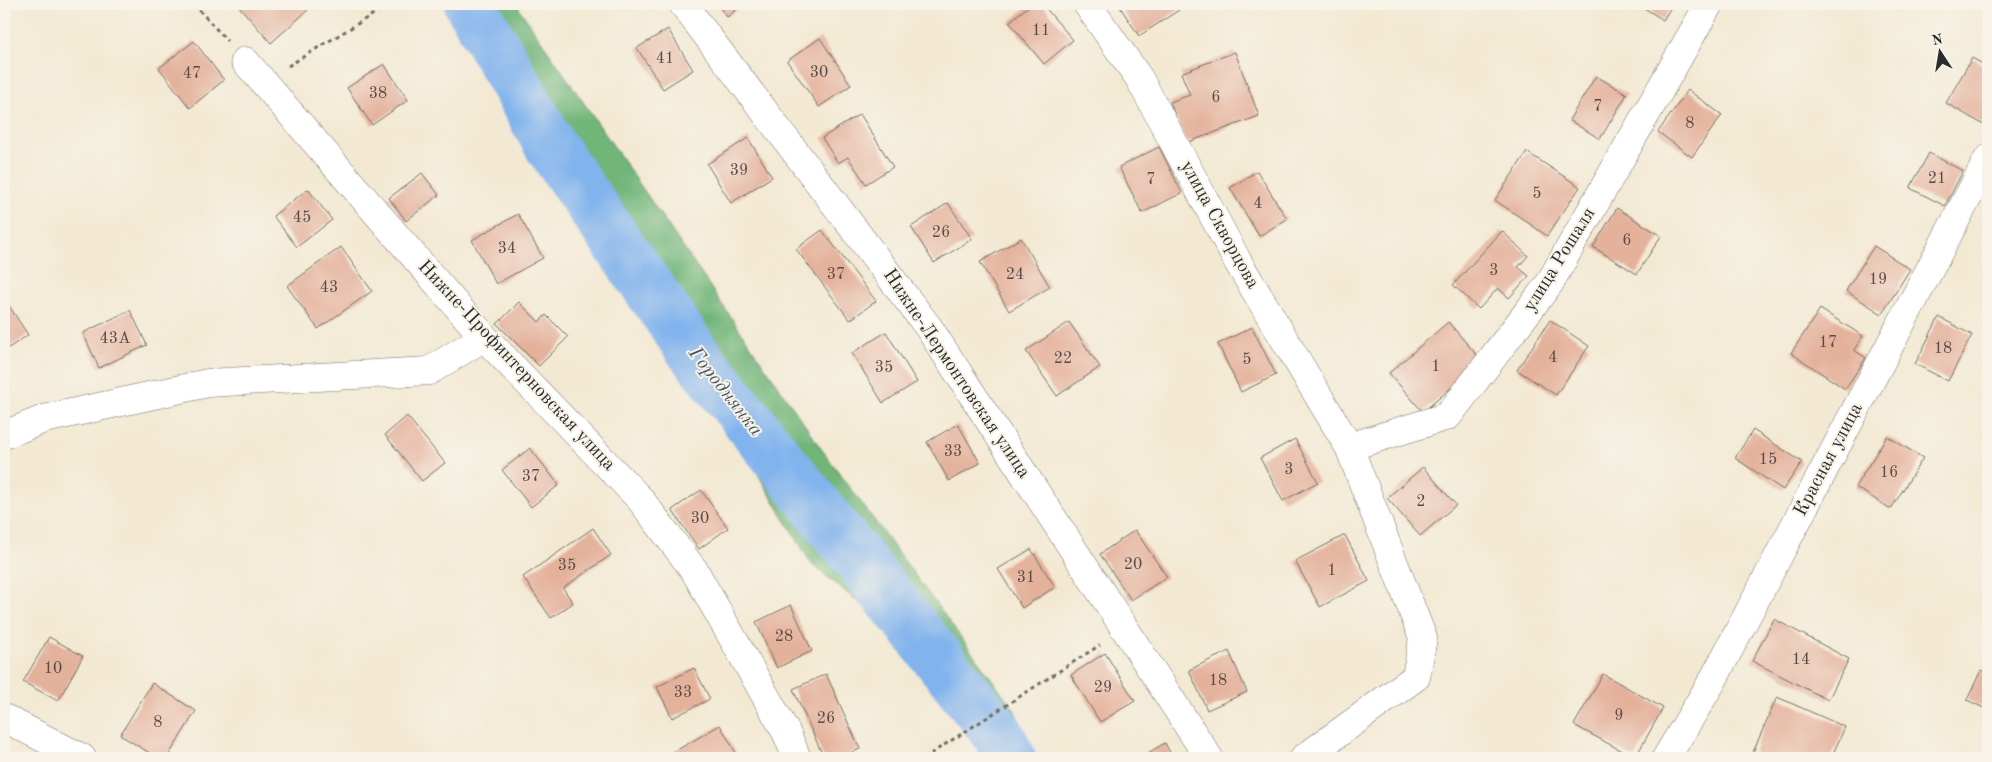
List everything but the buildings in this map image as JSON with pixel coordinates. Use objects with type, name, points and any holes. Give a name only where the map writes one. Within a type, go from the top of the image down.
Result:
[{"type":"street","name":"Нижне-Лермонтовская улица","points":[[683,4],[929,328],[1209,758]]},
{"type":"street","name":"улица Скворцова","points":[[1087,4],[1139,78],[1238,262],[1349,447],[1424,638],[1416,677],[1304,758]]},
{"type":"street","name":"улица Рошаля","points":[[1349,447],[1448,416],[1549,284],[1710,4]]},
{"type":"street","name":"Нижне-Профинтерновская улица","points":[[245,61],[484,337],[640,499],[694,570],[786,732],[797,758]]},
{"type":"street","name":"Красная улица","points":[[1666,758],[1713,680],[1988,159]]},
{"type":"street","points":[[4,435],[44,419],[208,383],[429,371],[484,337]]},
{"type":"street","points":[[4,718],[82,758]]},
{"type":"path","points":[[194,4],[245,61]]},
{"type":"path","points":[[263,82],[390,4]]},
{"type":"path","points":[[924,758],[1126,628]]},
{"type":"green space","points":[[448,4],[516,4],[820,447],[1014,709],[1036,758],[986,758],[918,650],[812,565],[734,434]]},
{"type":"waterway","name":"Городнянка","points":[[470,4],[551,147],[693,352],[997,732],[1010,758]]}]
